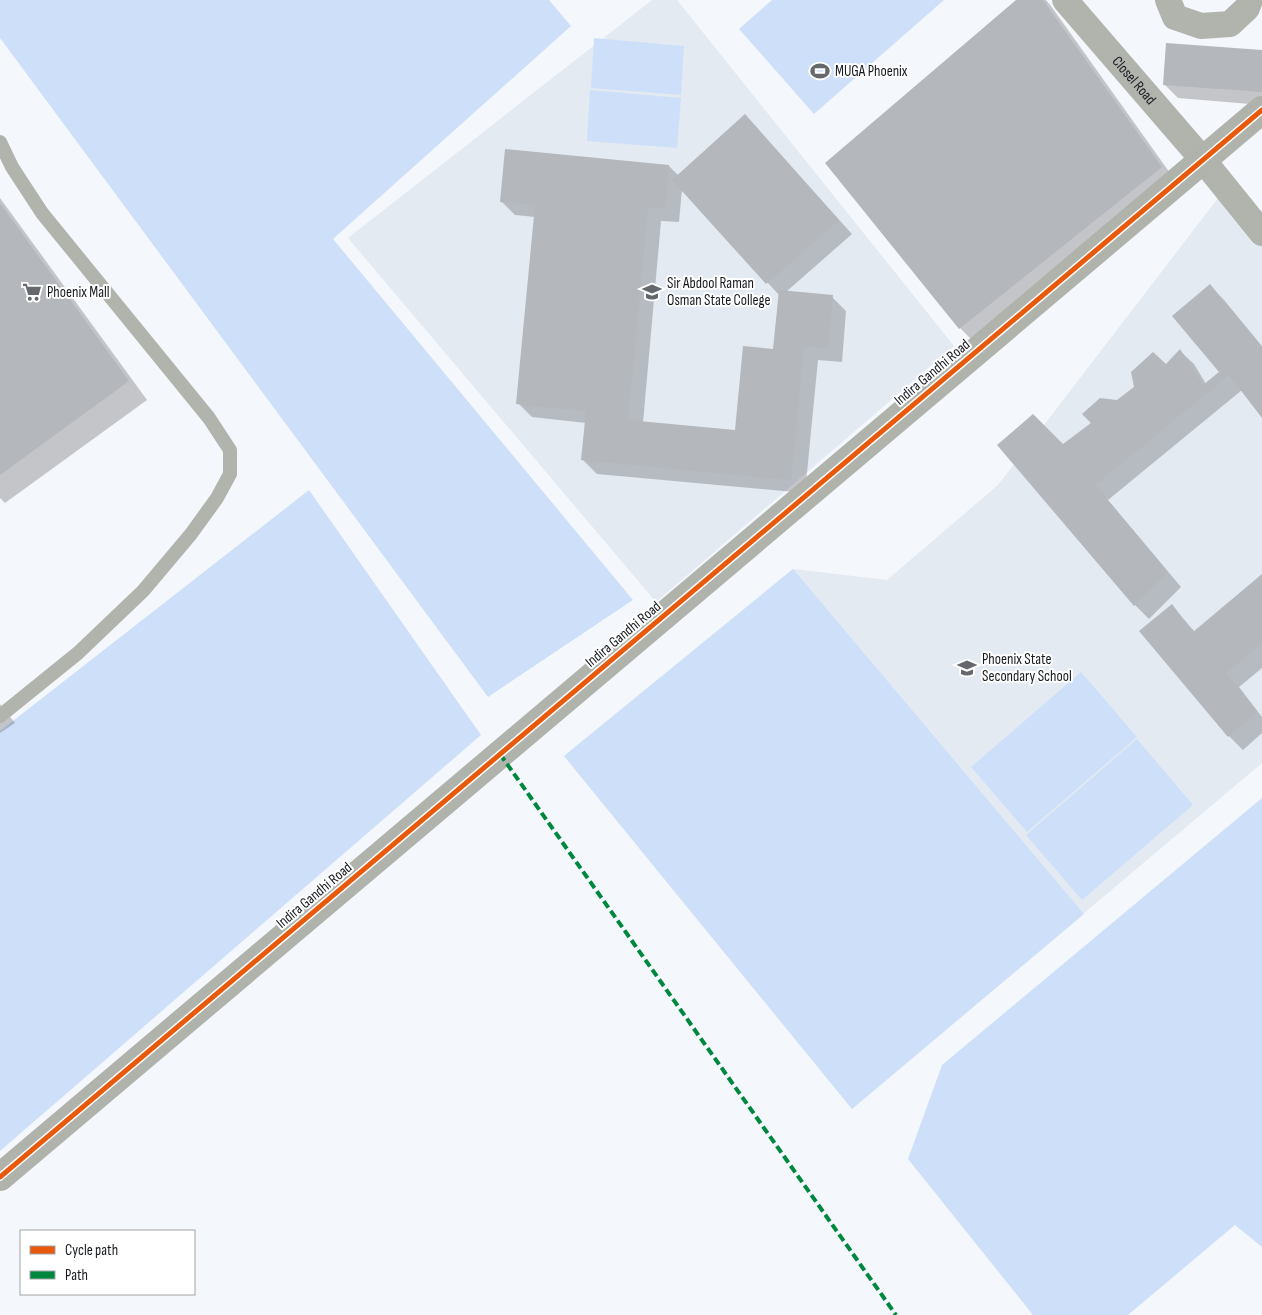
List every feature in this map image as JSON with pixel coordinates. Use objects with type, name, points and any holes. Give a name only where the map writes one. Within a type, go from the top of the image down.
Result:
[{"type":"street","name":"Closel Road","points":[[1065,0],[1203,160],[1262,233]]},
{"type":"street","points":[[1168,0],[1175,17],[1201,26],[1230,24],[1247,8],[1250,0]]},
{"type":"street","name":"Indira Gandhi Road","points":[[0,1176],[1262,110]]},
{"type":"lane","points":[[0,142],[12,167],[42,214],[209,418],[230,450],[230,474],[217,498],[191,534],[143,591],[78,653],[0,716]]},
{"type":"shaded area","points":[[0,0],[549,0],[571,26],[333,239],[633,600],[488,697],[0,38]]},
{"type":"shaded area","name":"Sir Abdool Raman Osman State College","points":[[652,0],[677,0],[954,346],[656,602],[348,238]]},
{"type":"shaded area","name":"MUGA Phoenix","points":[[772,0],[944,0],[814,114],[739,29]]},
{"type":"shaded area","points":[[594,38],[684,46],[681,95],[591,88]]},
{"type":"shaded area","points":[[590,90],[681,98],[677,148],[587,141]]},
{"type":"shaded area","name":"Phoenix State Secondary School","points":[[1225,189],[1262,238],[1262,763],[852,1109],[564,756],[793,569],[887,580],[998,485]]},
{"type":"shaded area","points":[[309,490],[481,735],[0,1151],[0,731]]},
{"type":"shaded area","points":[[793,569],[1084,914],[852,1109],[564,756]]},
{"type":"shaded area","points":[[1081,672],[1137,737],[1027,832],[971,767]]},
{"type":"shaded area","points":[[1137,739],[1193,805],[1082,900],[1026,835]]},
{"type":"shaded area","points":[[1262,798],[1262,1247],[1235,1225],[1128,1315],[1033,1315],[908,1159],[942,1065]]},
{"type":"building","points":[[1016,0],[1043,0],[1162,167],[959,329],[825,163]]},
{"type":"building","points":[[1166,43],[1262,50],[1262,92],[1163,85]]},
{"type":"building","points":[[745,114],[839,220],[766,284],[672,180]]},
{"type":"building","points":[[505,149],[669,165],[665,209],[648,207],[628,420],[735,430],[743,346],[773,349],[779,290],[833,295],[828,349],[804,346],[791,480],[581,460],[586,411],[516,404],[535,205],[500,202]]},
{"type":"building","name":"Phoenix Mall","points":[[0,203],[129,381],[0,475]]},
{"type":"building","points":[[1210,284],[1262,348],[1262,418],[1229,375],[1095,485],[1168,572],[1134,606],[997,445],[1033,414],[1063,444],[1091,423],[1082,414],[1100,398],[1117,400],[1134,387],[1131,372],[1153,352],[1166,364],[1180,349],[1203,385],[1219,372],[1172,316]]},
{"type":"building","points":[[1262,574],[1262,643],[1226,673],[1257,712],[1228,737],[1139,631],[1172,604],[1193,632]]},
{"type":"marked path","points":[[500,754],[896,1315]]},
{"type":"cycle path","points":[[0,1177],[1262,110]]},
{"type":"place","name":"MUGA Phoenix","points":[[820,71]]},
{"type":"place","name":"Phoenix Mall","points":[[32,292]]},
{"type":"place","name":"Sir Abdool Raman Osman State College","points":[[652,292]]},
{"type":"place","name":"Phoenix State Secondary School","points":[[967,668]]}]
